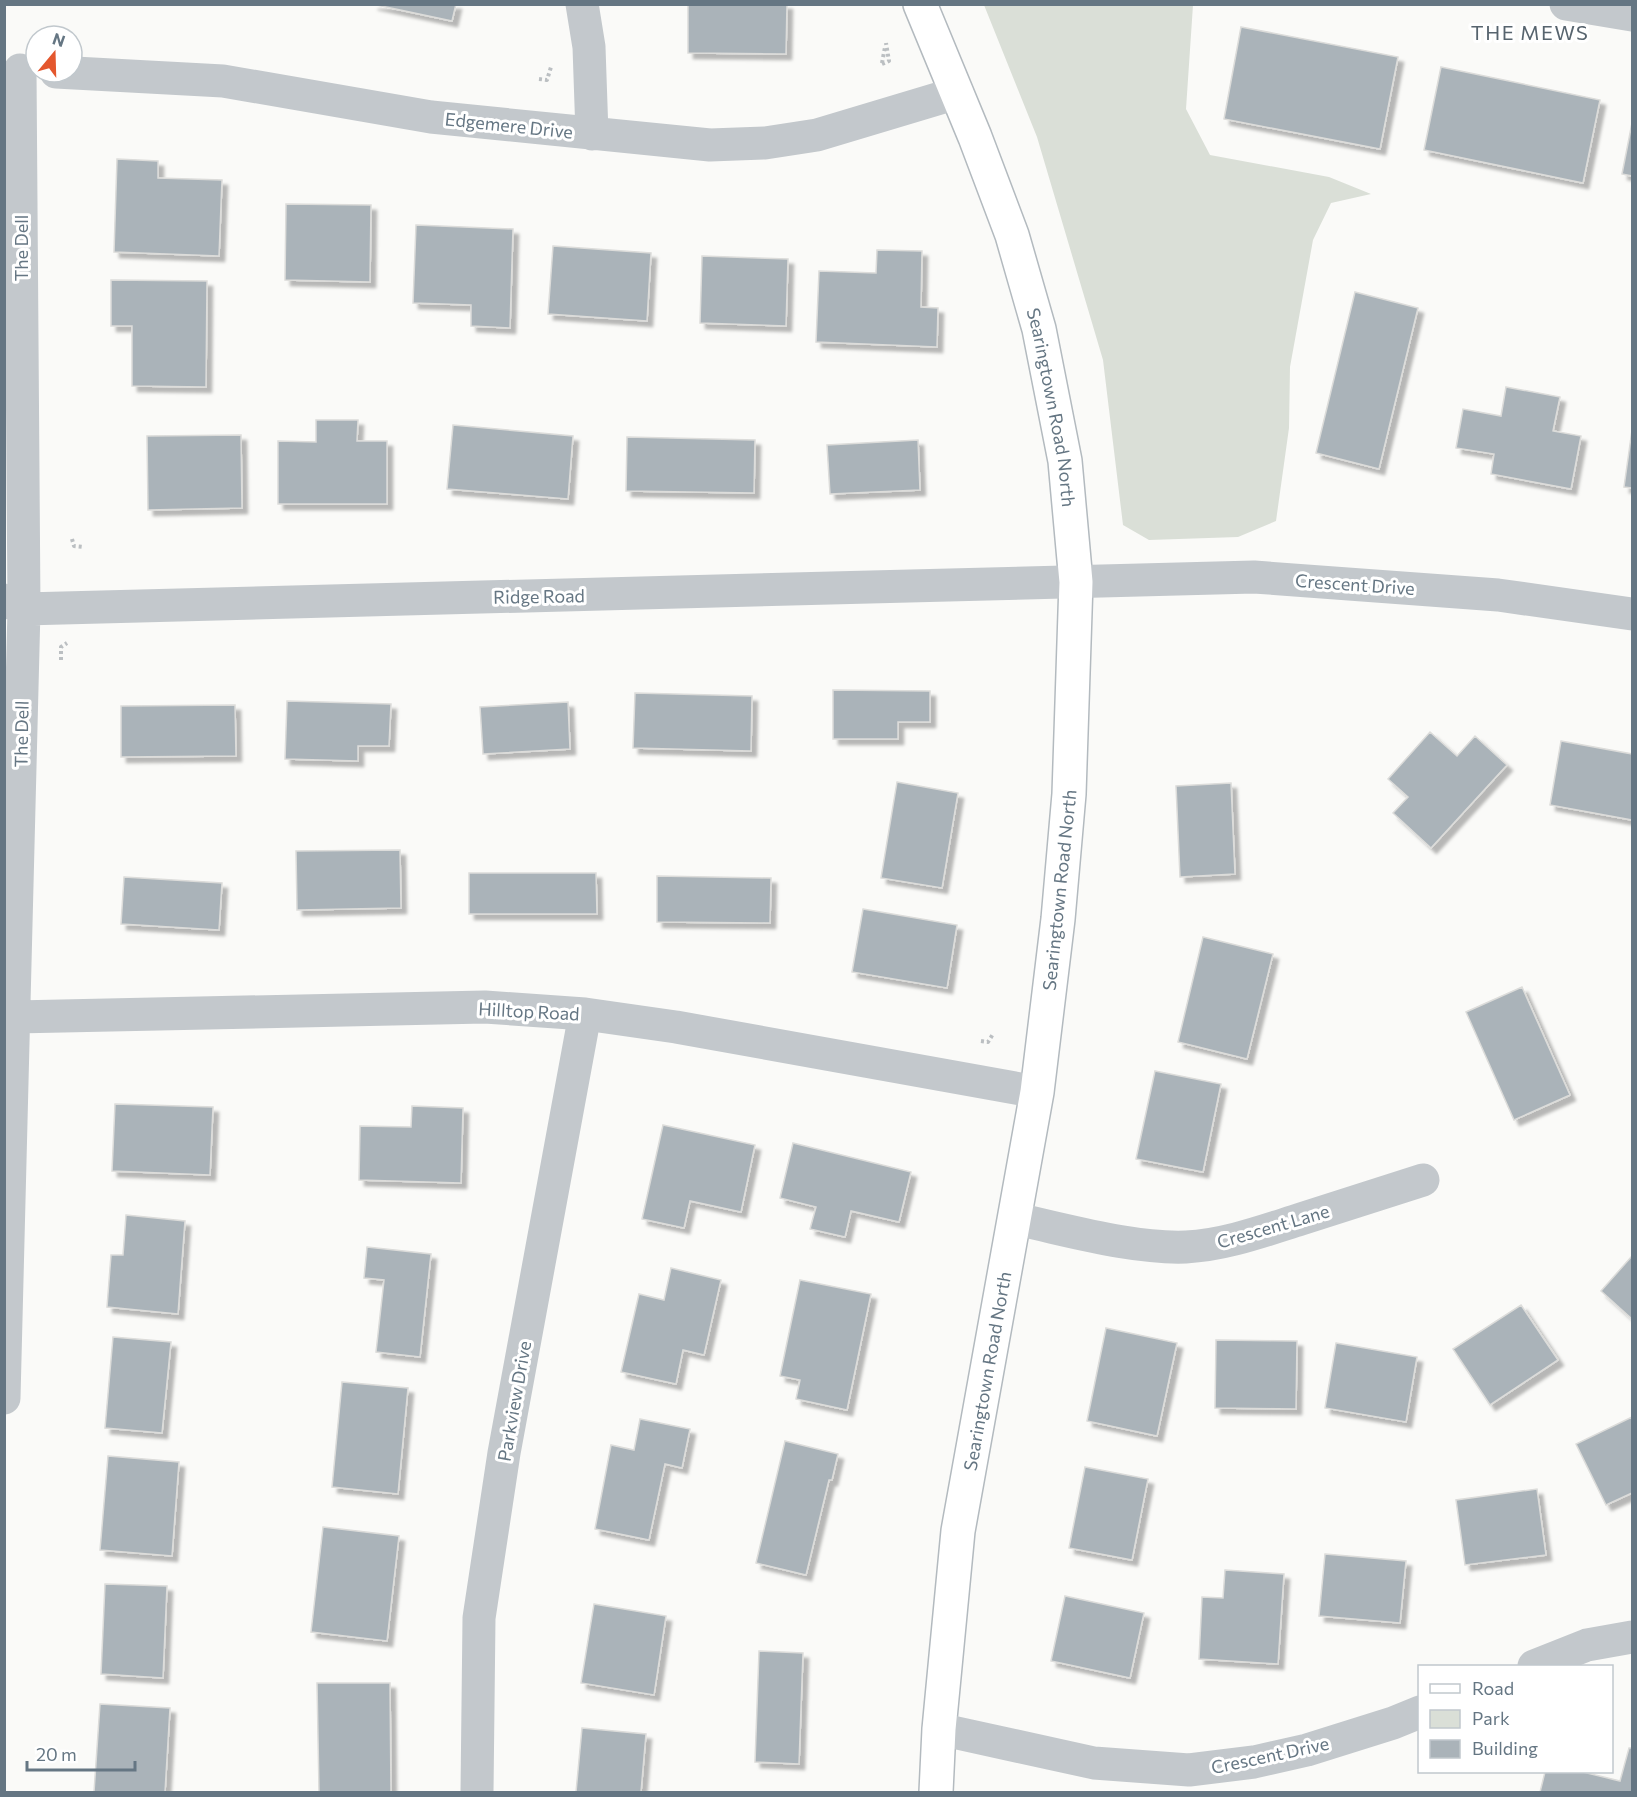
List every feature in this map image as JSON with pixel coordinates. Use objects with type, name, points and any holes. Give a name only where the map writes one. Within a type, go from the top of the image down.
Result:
[{"type":"main road","name":"Searingtown Road North","points":[[920,4],[1012,235],[1039,329],[1065,461],[1076,582],[1069,794],[1058,919],[1036,1092],[958,1531],[939,1729],[936,1792]]},
{"type":"street","points":[[582,4],[589,47],[592,134]]},
{"type":"street","points":[[1566,4],[1632,15]]},
{"type":"street","name":"The Dell","points":[[4,1398],[15,1017],[14,604],[20,70]]},
{"type":"street","name":"Edgemere Drive","points":[[84,74],[223,81],[431,117],[710,145],[765,143],[818,135],[957,93]]},
{"type":"street","name":"Crescent Drive","points":[[1076,582],[1254,577],[1498,595],[1632,614]]},
{"type":"street","name":"Ridge Road","points":[[14,604],[1076,582]]},
{"type":"street","name":"Hilltop Road","points":[[15,1017],[485,1008],[585,1014],[676,1027],[1036,1092]]},
{"type":"street","name":"Parkview Drive","points":[[477,1792],[479,1618],[504,1453],[585,1014]]},
{"type":"street","name":"Crescent Lane","points":[[1015,1220],[1157,1246],[1212,1245],[1422,1180]]},
{"type":"street","points":[[1537,1665],[1587,1645],[1632,1637]]},
{"type":"street","name":"Crescent Drive","points":[[939,1729],[1094,1763],[1189,1770],[1254,1762],[1307,1750],[1393,1723],[1418,1712]]},
{"type":"path","points":[[539,80],[547,80],[551,67]]},
{"type":"path","points":[[72,539],[74,546],[83,547]]},
{"type":"path","points":[[61,647],[61,660]]},
{"type":"path","points":[[981,1041],[988,1042],[993,1034]]},
{"type":"green space","points":[[984,5],[1193,5],[1186,109],[1210,155],[1329,177],[1371,194],[1331,203],[1313,240],[1290,367],[1289,428],[1276,521],[1238,537],[1149,540],[1123,525],[1103,360],[1037,137]]},
{"type":"building","points":[[372,4],[456,4],[452,21]]},
{"type":"building","points":[[688,4],[787,4],[786,54],[688,53]]},
{"type":"building","points":[[1241,27],[1398,57],[1380,149],[1224,119]]},
{"type":"building","points":[[1441,67],[1600,100],[1583,183],[1424,150]]},
{"type":"building","points":[[1632,123],[1632,176],[1622,174]]},
{"type":"building","points":[[117,159],[158,161],[158,178],[222,180],[219,256],[114,252]]},
{"type":"building","points":[[286,204],[371,205],[370,282],[285,280]]},
{"type":"building","points":[[416,225],[513,229],[510,328],[471,326],[471,305],[413,303]]},
{"type":"building","points":[[553,246],[651,253],[647,321],[548,314]]},
{"type":"building","points":[[877,250],[922,251],[921,307],[938,308],[937,347],[816,342],[819,271],[876,273]]},
{"type":"building","points":[[702,256],[788,259],[786,326],[700,323]]},
{"type":"building","points":[[111,280],[207,281],[206,387],[132,386],[132,326],[111,326]]},
{"type":"building","points":[[1355,292],[1418,308],[1379,469],[1316,453]]},
{"type":"building","points":[[1506,387],[1560,397],[1553,431],[1581,436],[1571,489],[1491,474],[1494,454],[1456,448],[1463,409],[1501,416]]},
{"type":"building","points":[[316,420],[358,420],[357,441],[387,441],[387,504],[278,504],[278,441],[316,442]]},
{"type":"building","points":[[453,425],[573,436],[568,499],[447,489]]},
{"type":"building","points":[[1632,430],[1632,488],[1624,487]]},
{"type":"building","points":[[241,435],[242,508],[148,510],[147,436]]},
{"type":"building","points":[[627,437],[755,440],[754,493],[626,491]]},
{"type":"building","points":[[918,440],[920,490],[830,494],[827,445]]},
{"type":"building","points":[[833,690],[930,691],[930,722],[898,722],[898,739],[833,739]]},
{"type":"building","points":[[635,693],[752,696],[751,751],[633,748]]},
{"type":"building","points":[[287,701],[391,704],[389,746],[358,746],[358,761],[285,759]]},
{"type":"building","points":[[568,702],[570,749],[483,754],[480,707]]},
{"type":"building","points":[[235,705],[236,756],[121,757],[121,706]]},
{"type":"building","points":[[1430,732],[1457,756],[1475,736],[1507,765],[1431,848],[1393,813],[1408,797],[1388,779]]},
{"type":"building","points":[[1561,741],[1632,754],[1632,820],[1550,805]]},
{"type":"building","points":[[897,782],[958,793],[942,888],[881,878]]},
{"type":"building","points":[[1231,783],[1235,874],[1180,877],[1176,786]]},
{"type":"building","points":[[400,850],[401,908],[297,910],[296,851]]},
{"type":"building","points":[[469,873],[596,873],[597,914],[469,914]]},
{"type":"building","points":[[657,876],[771,878],[770,923],[657,922]]},
{"type":"building","points":[[124,877],[222,883],[219,930],[121,924]]},
{"type":"building","points":[[863,909],[957,925],[947,988],[852,972]]},
{"type":"building","points":[[1203,937],[1273,954],[1247,1059],[1178,1042]]},
{"type":"building","points":[[1522,987],[1570,1095],[1514,1120],[1466,1012]]},
{"type":"building","points":[[1155,1071],[1221,1084],[1203,1172],[1136,1159]]},
{"type":"building","points":[[115,1104],[213,1107],[210,1175],[112,1171]]},
{"type":"building","points":[[412,1106],[463,1108],[461,1183],[359,1180],[360,1126],[411,1127]]},
{"type":"building","points":[[663,1125],[755,1145],[741,1212],[690,1201],[684,1228],[642,1219]]},
{"type":"building","points":[[793,1143],[911,1172],[899,1222],[851,1211],[845,1237],[810,1229],[816,1207],[780,1198]]},
{"type":"building","points":[[126,1215],[185,1221],[178,1314],[107,1307],[111,1255],[123,1255]]},
{"type":"building","points":[[367,1247],[431,1254],[420,1357],[376,1352],[384,1280],[364,1278]]},
{"type":"building","points":[[1632,1256],[1632,1319],[1601,1291]]},
{"type":"building","points":[[671,1268],[721,1280],[704,1355],[683,1350],[676,1384],[621,1372],[639,1294],[664,1300]]},
{"type":"building","points":[[800,1280],[871,1294],[847,1410],[796,1399],[800,1380],[780,1376]]},
{"type":"building","points":[[1521,1305],[1558,1360],[1490,1405],[1453,1349]]},
{"type":"building","points":[[1106,1328],[1177,1343],[1157,1436],[1087,1421]]},
{"type":"building","points":[[113,1337],[171,1342],[162,1433],[105,1428]]},
{"type":"building","points":[[1216,1340],[1297,1341],[1296,1409],[1215,1408]]},
{"type":"building","points":[[1336,1343],[1417,1357],[1406,1422],[1325,1408]]},
{"type":"building","points":[[342,1382],[408,1388],[398,1494],[332,1487]]},
{"type":"building","points":[[1632,1417],[1632,1493],[1606,1505],[1576,1444]]},
{"type":"building","points":[[640,1419],[690,1429],[682,1468],[665,1464],[649,1540],[595,1529],[611,1445],[634,1450]]},
{"type":"building","points":[[785,1441],[838,1454],[832,1480],[829,1480],[806,1575],[756,1563]]},
{"type":"building","points":[[108,1456],[179,1462],[172,1556],[100,1550]]},
{"type":"building","points":[[1085,1467],[1148,1479],[1132,1560],[1069,1548]]},
{"type":"building","points":[[1537,1489],[1546,1555],[1465,1565],[1456,1500]]},
{"type":"building","points":[[323,1527],[399,1536],[387,1641],[311,1632]]},
{"type":"building","points":[[1325,1554],[1406,1561],[1400,1623],[1319,1616]]},
{"type":"building","points":[[1225,1570],[1284,1574],[1278,1664],[1199,1659],[1202,1597],[1223,1598]]},
{"type":"building","points":[[105,1584],[167,1586],[163,1678],[101,1674]]},
{"type":"building","points":[[1065,1596],[1144,1613],[1130,1678],[1051,1661]]},
{"type":"building","points":[[594,1604],[666,1616],[654,1695],[581,1683]]},
{"type":"building","points":[[759,1651],[803,1653],[799,1764],[755,1762]]},
{"type":"building","points":[[317,1683],[390,1683],[391,1792],[319,1792]]},
{"type":"building","points":[[100,1704],[170,1708],[165,1792],[94,1792]]},
{"type":"building","points":[[582,1728],[646,1734],[641,1792],[576,1792]]},
{"type":"building","points":[[1629,1748],[1632,1748],[1632,1792],[1540,1792],[1545,1773],[1587,1773],[1620,1781]]},
{"type":"district","name":"THE MEWS","points":[[1530,32]]}]
